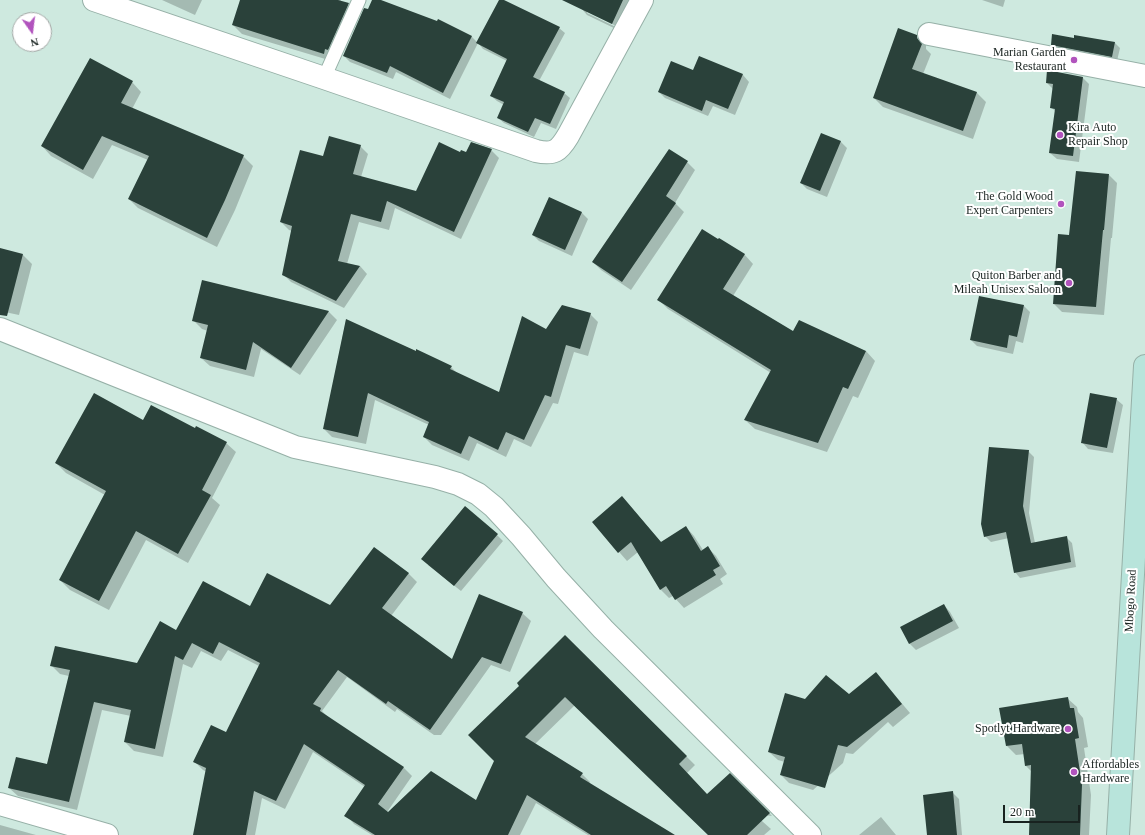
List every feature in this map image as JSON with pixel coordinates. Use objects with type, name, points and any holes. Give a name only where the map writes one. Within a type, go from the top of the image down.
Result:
[{"type":"main road","name":"Mbogo Road","points":[[1118,835],[1145,366]]},
{"type":"street","points":[[94,0],[536,152],[546,153],[554,152],[561,147],[568,136],[642,0]]},
{"type":"street","points":[[928,34],[1145,76]]},
{"type":"street","points":[[0,329],[295,447],[435,477],[458,484],[478,494],[494,507],[521,536],[556,578],[603,629],[810,835]]},
{"type":"street","points":[[0,804],[101,834]]},
{"type":"lane","points":[[324,78],[359,0]]},
{"type":"building","points":[[240,0],[338,0],[349,3],[328,50],[325,49],[324,54],[232,25]]},
{"type":"building","points":[[372,0],[381,0],[437,21],[438,19],[472,36],[443,93],[390,66],[387,73],[343,56],[364,8],[368,9]]},
{"type":"building","points":[[499,0],[504,0],[560,27],[533,77],[565,92],[550,124],[535,118],[528,132],[497,118],[504,102],[490,96],[507,59],[476,43]]},
{"type":"building","points":[[562,0],[623,0],[612,24]]},
{"type":"building","points":[[898,28],[917,35],[917,38],[922,44],[912,69],[977,92],[963,131],[873,98]]},
{"type":"building","points":[[1052,34],[1074,38],[1074,35],[1115,42],[1112,57],[1051,45]]},
{"type":"building","points":[[699,56],[743,74],[728,109],[706,100],[702,111],[658,92],[671,61],[693,70]]},
{"type":"building","points":[[90,58],[133,81],[121,103],[244,155],[207,238],[128,199],[149,156],[102,136],[83,170],[41,146]]},
{"type":"building","points":[[1047,70],[1083,77],[1073,156],[1049,153],[1055,109],[1050,108],[1053,84],[1046,83]]},
{"type":"building","points":[[821,133],[841,141],[820,191],[800,183]]},
{"type":"building","points":[[329,136],[361,145],[353,174],[416,191],[439,142],[460,152],[461,150],[466,152],[471,142],[492,149],[454,232],[387,201],[381,222],[351,214],[338,261],[360,266],[336,301],[282,275],[292,226],[280,222],[300,150],[323,156]]},
{"type":"building","points":[[669,149],[688,161],[666,196],[676,203],[622,282],[592,262]]},
{"type":"building","points":[[1076,171],[1109,174],[1096,307],[1053,304],[1058,234],[1069,235]]},
{"type":"building","points":[[549,197],[582,212],[565,250],[532,235]]},
{"type":"building","points":[[702,229],[745,254],[723,289],[793,331],[799,320],[866,351],[848,389],[843,387],[818,443],[744,420],[771,370],[657,300]]},
{"type":"building","points":[[0,248],[23,254],[7,316],[0,315]]},
{"type":"building","points":[[202,280],[329,311],[291,368],[253,342],[246,370],[200,358],[208,325],[192,321]]},
{"type":"building","points":[[979,296],[1024,305],[1017,337],[1009,335],[1007,348],[970,340]]},
{"type":"building","points":[[562,305],[591,313],[580,349],[566,345],[551,397],[545,395],[524,440],[506,432],[498,450],[469,436],[461,454],[423,437],[429,422],[368,393],[358,437],[323,429],[346,319],[452,366],[450,369],[499,392],[522,316],[546,329]]},
{"type":"building","points":[[94,393],[143,420],[151,405],[195,428],[196,426],[227,442],[202,490],[211,495],[178,554],[136,531],[99,601],[59,580],[106,491],[55,463]]},
{"type":"building","points":[[1090,393],[1117,398],[1107,448],[1081,443]]},
{"type":"building","points":[[989,447],[1029,450],[1023,506],[1031,543],[1067,536],[1071,562],[1014,573],[1006,532],[984,537],[981,524]]},
{"type":"building","points":[[622,496],[661,542],[686,526],[701,551],[708,546],[720,566],[713,570],[716,575],[675,600],[666,586],[660,590],[631,542],[618,553],[592,522]]},
{"type":"building","points":[[465,506],[498,534],[454,586],[421,559]]},
{"type":"building","points":[[374,547],[409,573],[382,608],[452,659],[479,594],[523,612],[501,664],[482,657],[430,730],[388,701],[386,704],[338,670],[313,704],[321,708],[320,711],[404,767],[378,804],[388,812],[431,771],[476,800],[494,761],[468,735],[519,686],[517,683],[565,635],[687,756],[679,764],[707,794],[730,773],[770,813],[747,835],[708,835],[565,697],[525,737],[583,773],[580,777],[675,835],[591,835],[527,795],[508,835],[375,835],[344,816],[365,785],[304,744],[276,801],[254,791],[246,835],[193,835],[206,768],[193,762],[211,725],[226,732],[260,663],[219,642],[213,654],[192,643],[183,660],[175,656],[155,749],[124,742],[131,710],[94,702],[69,802],[8,788],[16,757],[47,764],[70,670],[50,666],[55,646],[137,663],[160,621],[176,630],[203,581],[250,606],[267,573],[330,605]]},
{"type":"building","points":[[944,604],[953,621],[909,644],[900,627]]},
{"type":"building","points":[[876,672],[902,704],[847,747],[838,745],[825,788],[780,775],[785,757],[768,752],[785,693],[805,699],[826,675],[849,694]]},
{"type":"building","points":[[1068,697],[1070,708],[1074,708],[1079,738],[1075,739],[1082,785],[1080,835],[1029,835],[1031,765],[1025,766],[1022,744],[1006,746],[999,708]]},
{"type":"building","points":[[953,791],[957,835],[927,835],[923,795]]},
{"type":"place","name":"Marian Garden Restaurant","points":[[1074,60]]},
{"type":"place","name":"Kira Auto Repair Shop","points":[[1060,135]]},
{"type":"place","name":"The Gold Wood Expert Carpenters","points":[[1061,204]]},
{"type":"place","name":"Quiton Barber and Mileah Unisex Saloon","points":[[1069,283]]},
{"type":"place","name":"Spotlyt Hardware","points":[[1068,729]]},
{"type":"place","name":"Affordables Hardware","points":[[1074,772]]}]
